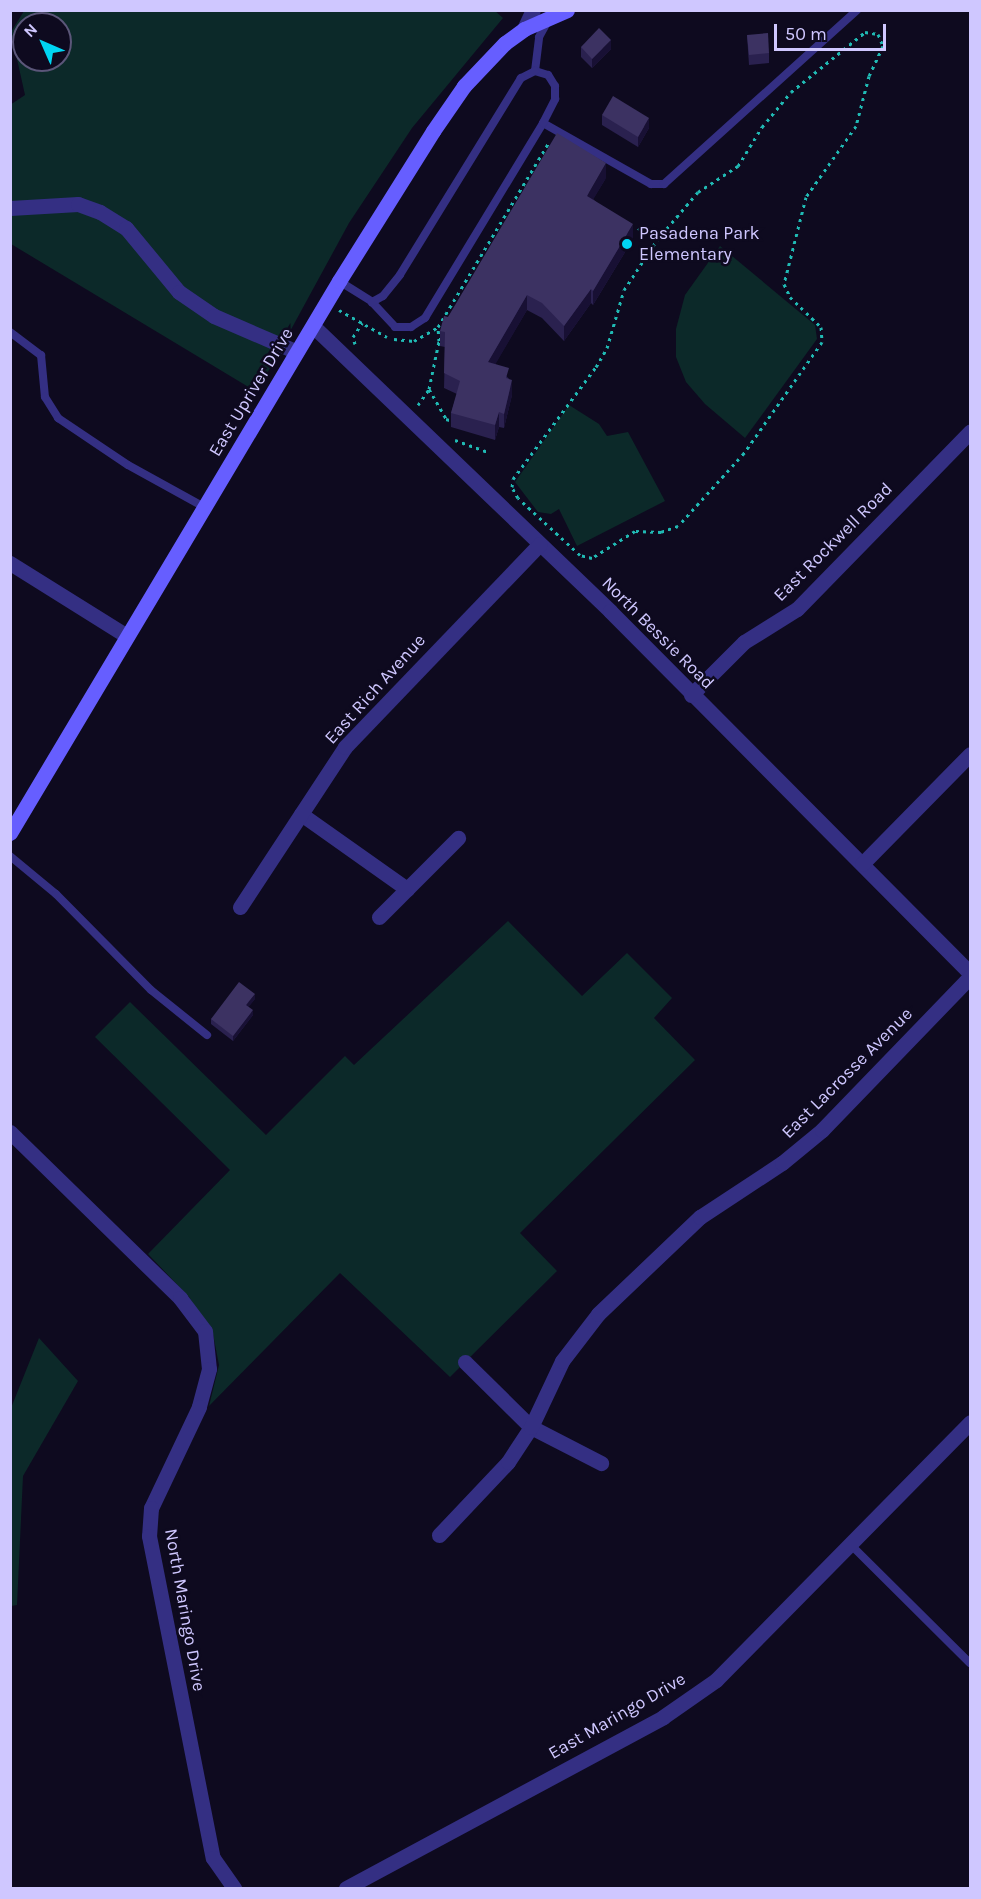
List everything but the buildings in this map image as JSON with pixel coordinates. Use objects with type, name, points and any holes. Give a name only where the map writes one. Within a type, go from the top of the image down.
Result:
[{"type":"main road","name":"East Upriver Drive","points":[[10,833],[15,816],[127,636],[339,281],[464,86],[524,29],[567,10]]},
{"type":"street","points":[[524,29],[529,12]]},
{"type":"street","points":[[10,208],[78,204],[100,212],[126,228],[179,292],[214,315],[297,352]]},
{"type":"street","name":"North Bessie Road","points":[[313,326],[540,544],[862,864],[970,975]]},
{"type":"street","name":"East Rockwell Road","points":[[691,695],[744,642],[797,609],[970,432]]},
{"type":"street","name":"East Rich Avenue","points":[[240,907],[360,729],[540,544]]},
{"type":"street","points":[[10,563],[127,636]]},
{"type":"street","points":[[862,864],[970,754]]},
{"type":"street","points":[[301,814],[407,889]]},
{"type":"street","points":[[379,917],[458,838]]},
{"type":"street","name":"East Lacrosse Avenue","points":[[439,1535],[508,1462],[531,1427],[562,1361],[598,1314],[700,1216],[782,1163],[822,1130],[970,975]]},
{"type":"street","name":"North Maringo Drive","points":[[10,1132],[180,1298],[205,1331],[209,1370],[199,1407],[151,1508],[149,1536],[213,1858],[234,1888]]},
{"type":"street","points":[[465,1362],[531,1427],[601,1463]]},
{"type":"street","name":"East Maringo Drive","points":[[346,1888],[663,1717],[716,1680],[970,1422]]},
{"type":"lane","points":[[543,123],[641,178],[664,184],[683,171],[857,10]]},
{"type":"lane","points":[[535,71],[539,37],[550,17]]},
{"type":"lane","points":[[339,281],[372,302],[395,327],[411,327],[425,318],[543,123],[555,99],[555,86],[548,75],[535,71],[521,78],[400,275],[383,296],[372,302]]},
{"type":"lane","points":[[10,332],[41,355],[45,397],[58,418],[128,465],[204,507]]},
{"type":"lane","points":[[10,856],[57,894],[151,990],[207,1035]]},
{"type":"lane","points":[[850,1544],[970,1663]]},
{"type":"path","points":[[866,32],[883,39],[856,126],[806,197],[784,284],[790,297],[821,327],[822,342],[744,453],[678,526],[661,532],[634,531],[592,558],[568,546],[518,498],[512,487],[513,479],[596,368],[613,332],[624,290],[657,240],[698,192],[738,166],[762,127],[791,92],[866,32]]},
{"type":"path","points":[[638,228],[657,240]]},
{"type":"path","points":[[362,323],[353,340],[363,352]]},
{"type":"path","points":[[418,405],[429,389],[439,341],[438,327]]},
{"type":"path","points":[[429,389],[446,419],[453,421]]},
{"type":"path","points":[[410,398],[426,413]]},
{"type":"path","points":[[450,437],[488,452]]},
{"type":"green space","points":[[494,10],[503,18],[412,128],[349,223],[257,392],[11,244],[10,105],[25,95],[20,72],[72,72],[72,12],[23,12]]},
{"type":"green space","points":[[720,246],[815,325],[817,339],[745,438],[705,404],[686,382],[676,357],[676,329],[685,295]]},
{"type":"green space","points":[[569,405],[599,424],[607,436],[628,432],[665,501],[577,546],[559,509],[551,514],[538,512],[515,482]]},
{"type":"green space","points":[[508,921],[582,996],[627,953],[672,998],[654,1018],[695,1060],[520,1233],[557,1271],[450,1377],[340,1273],[209,1406],[219,1365],[213,1334],[189,1297],[148,1254],[230,1170],[95,1037],[130,1002],[266,1135],[345,1056],[354,1065]]},
{"type":"green space","points":[[39,1338],[78,1381],[23,1476],[17,1605],[11,1606],[11,1408]]},
{"type":"place","name":"Pasadena Park Elementary","points":[[627,244]]}]
